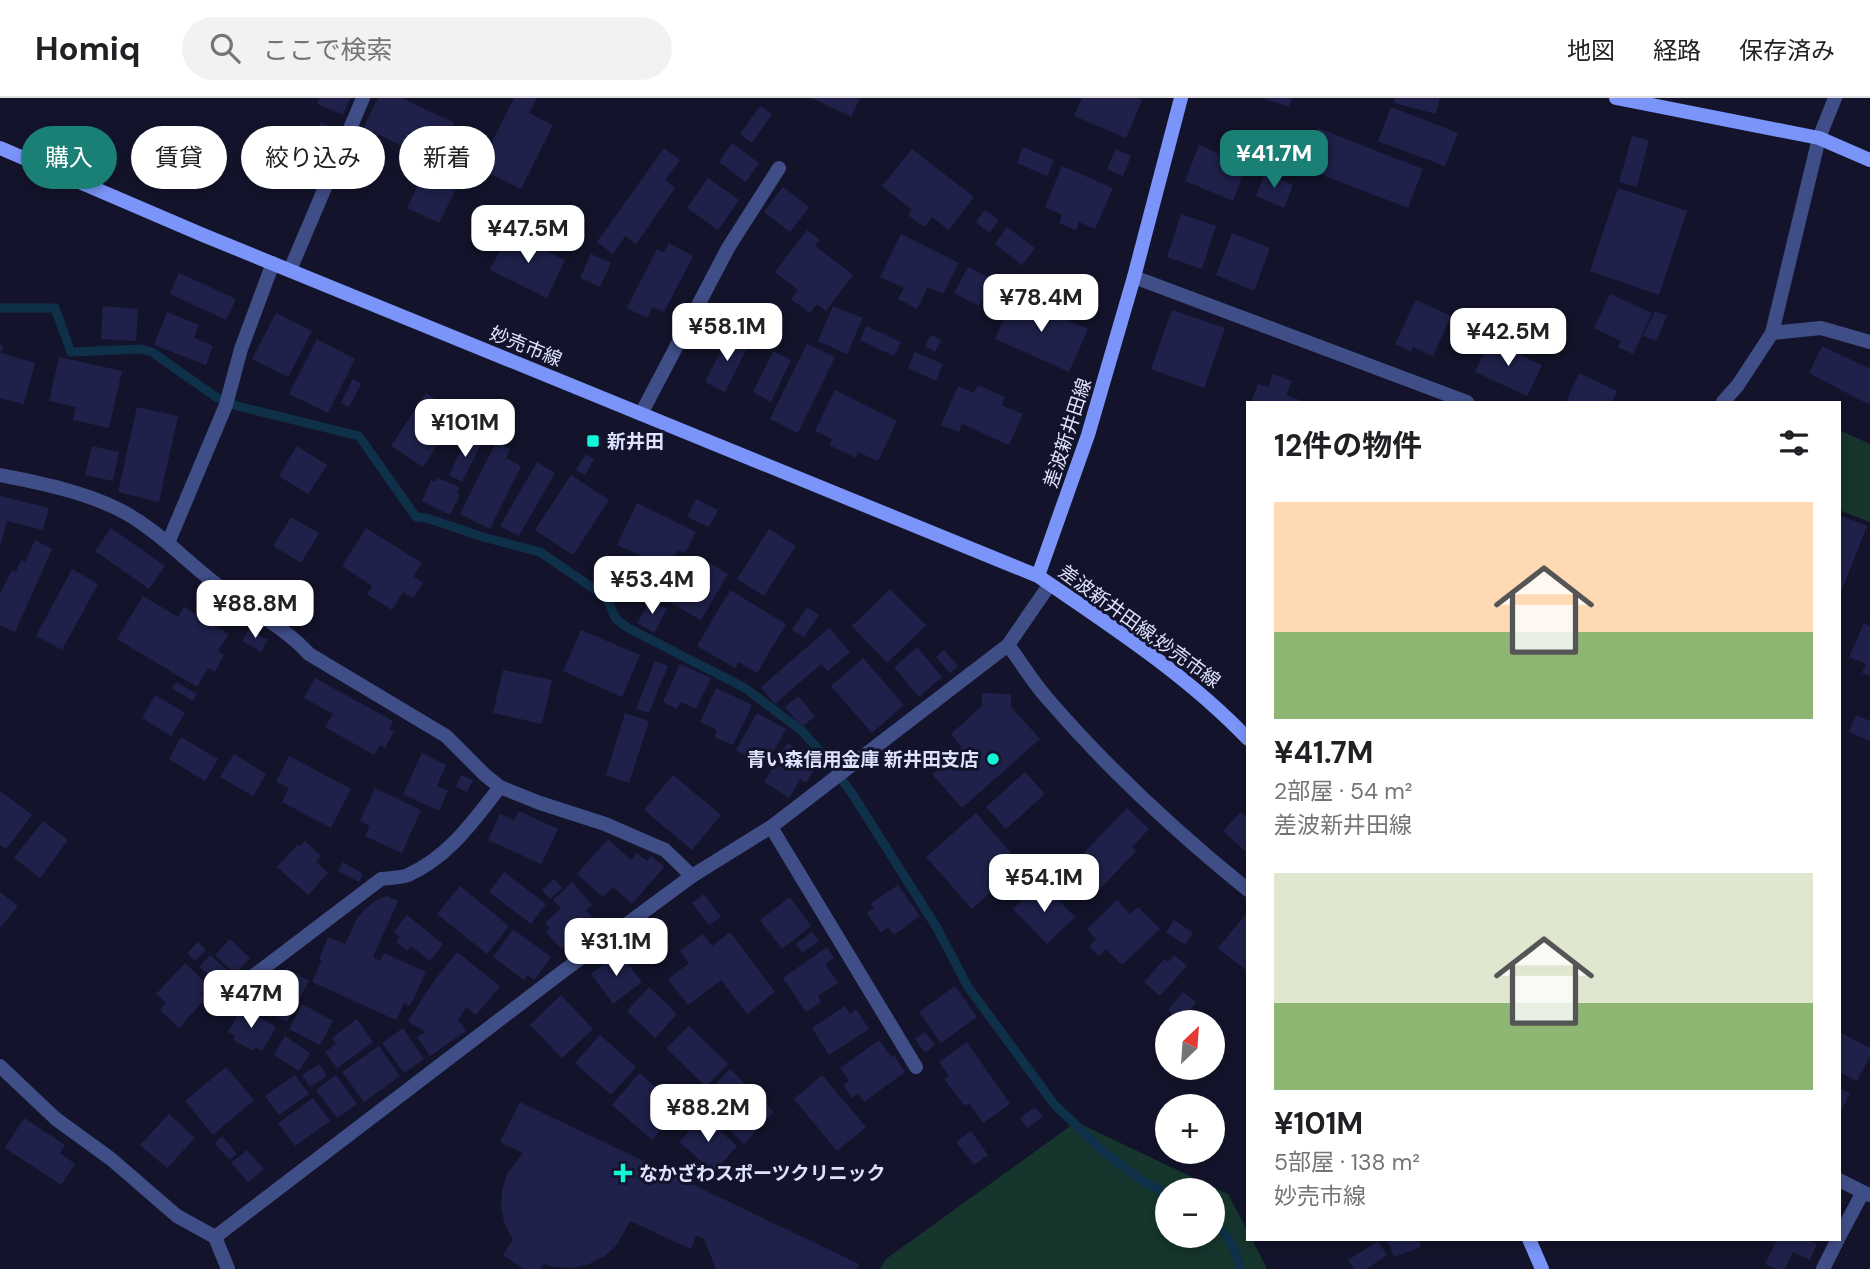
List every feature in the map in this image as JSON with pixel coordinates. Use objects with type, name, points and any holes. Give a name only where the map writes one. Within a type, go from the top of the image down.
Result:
[{"type":"main road","name":"差波新井田線","points":[[1044,580],[1134,277],[1181,98]]},
{"type":"main road","points":[[1616,98],[1819,138],[1870,160]]},
{"type":"main road","name":"妙売市線","points":[[0,148],[1044,580]]},
{"type":"main road","name":"差波新井田線;妙売市線","points":[[1044,580],[1118,631],[1218,708],[1246,737]]},
{"type":"main road","points":[[1531,1241],[1542,1269]]},
{"type":"street","points":[[290,270],[363,98]]},
{"type":"street","points":[[1724,401],[1738,386],[1772,333],[1819,138],[1835,98]]},
{"type":"street","points":[[641,414],[728,248],[779,168]]},
{"type":"street","points":[[168,543],[226,405],[241,349],[273,263]]},
{"type":"street","points":[[1134,277],[1464,401]]},
{"type":"street","points":[[1772,333],[1821,328],[1870,342]]},
{"type":"street","points":[[0,475],[58,487],[118,509],[168,543],[223,590],[296,639],[309,654],[446,736],[500,787],[606,824],[666,850],[692,876]]},
{"type":"street","points":[[215,1237],[562,972],[692,876],[771,827],[1008,645],[1044,580]]},
{"type":"street","points":[[1008,645],[1045,695],[1131,789],[1193,846],[1246,888]]},
{"type":"street","points":[[219,1002],[381,879],[406,876],[430,862],[461,836],[500,787]]},
{"type":"street","points":[[771,827],[916,1067]]},
{"type":"street","points":[[0,1066],[56,1119],[111,1159],[177,1216],[215,1237],[228,1269]]},
{"type":"street","points":[[1841,1181],[1866,1194],[1841,1235]]},
{"type":"street","points":[[1823,1269],[1837,1241]]},
{"type":"green space","points":[[1841,431],[1870,444],[1870,522],[1841,511]]},
{"type":"green space","points":[[1076,1122],[1155,1159],[1155,1164],[1165,1164],[1194,1178],[1155,1178],[1155,1248],[1225,1248],[1225,1193],[1246,1228],[1246,1241],[1253,1241],[1267,1269],[880,1269],[886,1259]]},
{"type":"building","points":[[319,98],[350,98],[343,115],[317,104]]},
{"type":"building","points":[[378,98],[402,98],[454,123],[452,126],[399,126],[399,145],[385,138],[385,126],[364,126]]},
{"type":"building","points":[[514,98],[537,98],[529,113],[553,125],[521,189],[495,176],[495,136]]},
{"type":"building","points":[[812,98],[860,98],[851,117]]},
{"type":"building","points":[[1082,98],[1142,100],[1126,138],[1074,116]]},
{"type":"building","points":[[1264,98],[1292,98],[1289,107]]},
{"type":"building","points":[[1395,98],[1440,98],[1436,114],[1394,103]]},
{"type":"building","points":[[760,106],[772,114],[752,143],[740,134]]},
{"type":"building","points":[[1391,107],[1458,133],[1445,166],[1378,141]]},
{"type":"building","points":[[1318,128],[1423,169],[1408,208],[1302,167]]},
{"type":"building","points":[[1632,136],[1649,140],[1637,187],[1619,182]]},
{"type":"building","points":[[732,143],[759,163],[746,182],[719,162]]},
{"type":"building","points":[[1199,145],[1247,165],[1233,201],[1185,181]]},
{"type":"building","points":[[1023,147],[1054,160],[1047,176],[1017,163]]},
{"type":"building","points":[[664,148],[680,160],[665,180],[675,188],[636,244],[625,236],[613,254],[597,242]]},
{"type":"building","points":[[912,149],[974,197],[949,230],[932,217],[924,227],[908,215],[912,210],[882,186]]},
{"type":"building","points":[[1116,149],[1131,156],[1123,176],[1107,169]]},
{"type":"building","points":[[1062,166],[1113,188],[1095,229],[1079,222],[1076,230],[1059,223],[1062,215],[1045,207]]},
{"type":"building","points":[[1265,173],[1293,185],[1284,208],[1256,196]]},
{"type":"building","points":[[708,178],[739,200],[718,230],[687,208]]},
{"type":"building","points":[[783,187],[809,207],[790,232],[764,212]]},
{"type":"building","points":[[1618,188],[1687,211],[1659,295],[1590,271]]},
{"type":"building","points":[[416,189],[456,189],[439,223],[407,208]]},
{"type":"building","points":[[985,210],[999,220],[989,233],[976,222]]},
{"type":"building","points":[[1181,214],[1216,226],[1202,269],[1167,257]]},
{"type":"building","points":[[1007,227],[1035,248],[1022,265],[995,244]]},
{"type":"building","points":[[807,230],[820,240],[815,246],[853,275],[826,311],[817,304],[810,313],[791,299],[798,290],[775,272]]},
{"type":"building","points":[[509,232],[565,260],[547,298],[490,270]]},
{"type":"building","points":[[1232,233],[1270,248],[1254,291],[1216,275]]},
{"type":"building","points":[[901,234],[959,263],[943,294],[928,287],[917,309],[898,299],[904,288],[880,277]]},
{"type":"building","points":[[669,243],[693,256],[664,312],[653,307],[647,318],[627,308],[657,249],[664,253]]},
{"type":"building","points":[[591,254],[611,263],[600,287],[580,278]]},
{"type":"building","points":[[968,267],[992,279],[979,306],[954,293]]},
{"type":"building","points":[[179,273],[236,299],[226,320],[170,294]]},
{"type":"building","points":[[1610,294],[1652,313],[1633,354],[1618,347],[1621,341],[1594,328]]},
{"type":"building","points":[[1014,296],[1088,329],[1069,372],[995,339]]},
{"type":"building","points":[[1416,300],[1451,316],[1433,356],[1413,347],[1411,352],[1395,344]]},
{"type":"building","points":[[103,306],[138,309],[136,341],[101,339]]},
{"type":"building","points":[[833,306],[863,318],[847,354],[818,341]]},
{"type":"building","points":[[1172,310],[1225,328],[1204,388],[1151,369]]},
{"type":"building","points":[[1655,311],[1667,316],[1656,341],[1643,336]]},
{"type":"building","points":[[167,312],[199,325],[194,338],[213,346],[206,365],[154,345]]},
{"type":"building","points":[[276,313],[312,331],[288,377],[252,359]]},
{"type":"building","points":[[866,326],[901,342],[894,356],[860,340]]},
{"type":"building","points":[[729,334],[749,344],[725,392],[705,382]]},
{"type":"building","points":[[931,335],[942,340],[935,352],[925,346]]},
{"type":"building","points":[[317,339],[355,359],[328,413],[289,394]]},
{"type":"building","points":[[1489,341],[1542,365],[1527,396],[1475,372]]},
{"type":"building","points":[[807,344],[835,357],[798,433],[770,419]]},
{"type":"building","points":[[0,345],[3,346],[1,353],[35,363],[24,404],[0,398]]},
{"type":"building","points":[[1822,346],[1870,369],[1870,405],[1809,373]]},
{"type":"building","points":[[773,351],[791,360],[771,402],[753,392]]},
{"type":"building","points":[[915,352],[943,364],[936,381],[908,368]]},
{"type":"building","points":[[59,357],[122,371],[109,428],[73,420],[76,407],[49,401]]},
{"type":"building","points":[[1579,373],[1617,391],[1612,401],[1566,401]]},
{"type":"building","points":[[1273,374],[1292,381],[1286,395],[1302,401],[1251,401],[1258,384],[1268,387]]},
{"type":"building","points":[[353,379],[361,384],[349,407],[341,403]]},
{"type":"building","points":[[978,385],[1005,397],[1001,405],[1023,414],[1009,445],[962,424],[959,432],[941,425],[958,386],[974,393]]},
{"type":"building","points":[[835,390],[897,421],[878,461],[858,452],[856,458],[829,445],[832,439],[815,431]]},
{"type":"building","points":[[426,393],[458,414],[423,467],[391,446]]},
{"type":"building","points":[[137,407],[178,416],[159,502],[118,492]]},
{"type":"building","points":[[467,437],[481,444],[462,482],[449,475]]},
{"type":"building","points":[[496,442],[510,449],[506,458],[521,466],[490,529],[460,514]]},
{"type":"building","points":[[92,446],[119,452],[113,481],[85,475]]},
{"type":"building","points":[[297,446],[327,465],[308,494],[279,476]]},
{"type":"building","points":[[586,454],[594,459],[585,475],[576,470]]},
{"type":"building","points":[[537,462],[555,473],[519,536],[500,526]]},
{"type":"building","points":[[571,475],[609,500],[573,555],[535,530]]},
{"type":"building","points":[[438,478],[459,487],[457,493],[460,495],[450,515],[422,501],[431,480],[435,482]]},
{"type":"building","points":[[0,496],[49,508],[43,530],[7,521],[0,546]]},
{"type":"building","points":[[696,499],[718,510],[709,527],[687,517]]},
{"type":"building","points":[[637,503],[696,532],[685,553],[678,550],[669,569],[617,545]]},
{"type":"building","points":[[1841,516],[1867,526],[1841,592]]},
{"type":"building","points":[[291,517],[319,533],[301,563],[273,546]]},
{"type":"building","points":[[111,528],[165,566],[149,589],[95,551]]},
{"type":"building","points":[[366,528],[422,563],[413,576],[423,583],[413,598],[403,592],[392,610],[367,594],[372,586],[342,566]]},
{"type":"building","points":[[769,529],[796,546],[764,596],[737,579]]},
{"type":"building","points":[[35,540],[52,549],[15,632],[0,625],[0,594],[12,570],[16,572],[21,560],[25,562]]},
{"type":"building","points":[[705,560],[728,574],[701,620],[669,602],[693,562],[701,567]]},
{"type":"building","points":[[72,569],[98,584],[62,650],[36,636]]},
{"type":"building","points":[[890,589],[926,625],[887,663],[852,626]]},
{"type":"building","points":[[730,590],[786,624],[757,673],[738,662],[735,668],[697,646]]},
{"type":"building","points":[[143,596],[178,617],[184,607],[229,634],[218,651],[224,655],[215,672],[208,668],[197,687],[117,639]]},
{"type":"building","points":[[651,600],[667,609],[654,633],[637,623]]},
{"type":"building","points":[[807,607],[819,615],[804,637],[792,630]]},
{"type":"building","points":[[1864,623],[1870,626],[1870,676],[1862,673],[1866,664],[1849,657]]},
{"type":"building","points":[[829,628],[850,652],[828,671],[821,664],[775,704],[761,687]]},
{"type":"building","points":[[249,629],[268,640],[261,652],[242,641]]},
{"type":"building","points":[[581,630],[640,655],[622,697],[563,671]]},
{"type":"building","points":[[917,647],[942,677],[919,697],[894,667]]},
{"type":"building","points":[[944,650],[958,666],[950,673],[936,657]]},
{"type":"building","points":[[863,658],[904,705],[872,733],[831,686]]},
{"type":"building","points":[[655,661],[668,666],[649,713],[636,709]]},
{"type":"building","points":[[680,664],[711,678],[696,709],[681,702],[677,709],[663,702]]},
{"type":"building","points":[[503,670],[552,680],[542,724],[493,713]]},
{"type":"building","points":[[315,678],[393,721],[389,729],[394,732],[385,748],[380,745],[374,755],[325,727],[333,714],[304,698]]},
{"type":"building","points":[[176,682],[197,694],[193,701],[172,688]]},
{"type":"building","points":[[716,688],[752,705],[733,745],[714,737],[717,730],[700,722]]},
{"type":"building","points":[[982,693],[1011,694],[1011,707],[1040,739],[962,808],[932,774],[962,747],[951,734],[982,706]]},
{"type":"building","points":[[155,695],[185,713],[171,736],[142,718]]},
{"type":"building","points":[[798,696],[815,716],[802,727],[785,707]]},
{"type":"building","points":[[625,713],[649,721],[629,783],[606,775]]},
{"type":"building","points":[[757,713],[786,729],[771,757],[768,755],[763,765],[736,750]]},
{"type":"building","points":[[1856,715],[1870,721],[1870,741],[1849,732]]},
{"type":"building","points":[[181,737],[218,759],[205,781],[169,759]]},
{"type":"building","points":[[787,743],[801,751],[802,748],[820,760],[806,783],[800,779],[789,798],[764,782]]},
{"type":"building","points":[[422,753],[446,765],[437,786],[448,791],[439,811],[403,794]]},
{"type":"building","points":[[234,754],[266,774],[253,796],[220,777]]},
{"type":"building","points":[[289,756],[351,789],[331,828],[282,802],[289,788],[276,782]]},
{"type":"building","points":[[1025,772],[1045,794],[1006,829],[986,807]]},
{"type":"building","points":[[461,775],[473,780],[467,792],[456,787]]},
{"type":"building","points":[[673,775],[721,815],[692,850],[644,810]]},
{"type":"building","points":[[375,788],[421,810],[402,853],[365,836],[370,826],[360,821]]},
{"type":"building","points":[[0,791],[32,815],[6,849],[0,845]]},
{"type":"building","points":[[1127,808],[1149,829],[1132,847],[1136,851],[1099,890],[1087,878],[1084,881],[1072,869],[1075,866],[1073,864]]},
{"type":"building","points":[[519,811],[558,829],[541,864],[488,840],[500,814],[514,820]]},
{"type":"building","points":[[1241,812],[1246,817],[1246,852],[1223,831]]},
{"type":"building","points":[[976,813],[1022,865],[972,909],[926,857]]},
{"type":"building","points":[[43,821],[68,840],[40,878],[14,858]]},
{"type":"building","points":[[608,839],[631,860],[637,853],[647,861],[651,856],[664,867],[632,904],[613,887],[603,897],[577,874]]},
{"type":"building","points":[[305,841],[321,856],[316,862],[328,873],[308,895],[277,867],[297,845],[299,847]]},
{"type":"building","points":[[343,862],[363,874],[359,882],[338,871]]},
{"type":"building","points":[[504,872],[546,904],[531,924],[489,892]]},
{"type":"building","points":[[554,879],[562,888],[550,899],[542,890]]},
{"type":"building","points":[[572,882],[592,905],[586,910],[594,919],[561,949],[546,932],[550,929],[545,923],[561,908],[553,900]]},
{"type":"building","points":[[898,885],[920,916],[894,935],[888,927],[881,933],[867,913],[874,908],[871,903]]},
{"type":"building","points":[[1044,885],[1075,917],[1047,944],[1013,909],[1030,892],[1034,896]]},
{"type":"building","points":[[460,886],[509,926],[487,954],[437,914]]},
{"type":"building","points":[[0,892],[18,906],[0,928]]},
{"type":"building","points":[[704,894],[721,917],[709,925],[692,903]]},
{"type":"building","points":[[387,896],[398,901],[373,957],[380,961],[384,953],[426,972],[410,1006],[404,1003],[396,1020],[312,982],[328,937],[345,944],[356,920],[364,910],[378,899]]},
{"type":"building","points":[[790,897],[811,926],[782,949],[760,920]]},
{"type":"building","points":[[1117,900],[1130,914],[1138,907],[1160,929],[1122,965],[1106,949],[1099,956],[1089,946],[1096,939],[1087,929]]},
{"type":"building","points":[[407,915],[443,944],[430,961],[411,946],[407,951],[396,942],[400,937],[394,932]]},
{"type":"building","points":[[1245,915],[1246,916],[1246,970],[1218,948]]},
{"type":"building","points":[[1174,920],[1193,933],[1185,945],[1166,932]]},
{"type":"building","points":[[513,929],[551,957],[534,980],[527,975],[524,980],[493,957]]},
{"type":"building","points":[[730,932],[775,992],[747,1014],[721,980],[688,1005],[668,979],[689,963],[680,951],[703,934],[712,946]]},
{"type":"building","points":[[812,932],[819,941],[802,953],[796,944]]},
{"type":"building","points":[[230,939],[250,958],[235,974],[215,955]]},
{"type":"building","points":[[198,942],[206,950],[195,961],[187,953]]},
{"type":"building","points":[[827,947],[834,958],[825,964],[838,983],[818,996],[821,1002],[806,1012],[783,978]]},
{"type":"building","points":[[457,952],[500,986],[476,1015],[466,1007],[458,1020],[466,1031],[430,1056],[417,1037],[425,1032],[408,1021]]},
{"type":"building","points":[[619,952],[642,982],[613,1004],[591,974]]},
{"type":"building","points":[[210,955],[226,969],[215,980],[199,967]]},
{"type":"building","points":[[1174,955],[1187,966],[1160,996],[1144,982],[1164,959],[1168,962]]},
{"type":"building","points":[[185,963],[208,985],[201,993],[206,998],[179,1028],[160,1010],[166,1003],[156,994]]},
{"type":"building","points":[[286,968],[309,981],[287,1022],[250,1002],[258,987],[276,971],[283,974]]},
{"type":"building","points":[[955,986],[977,1017],[941,1043],[919,1012]]},
{"type":"building","points":[[649,987],[677,1014],[655,1038],[627,1011]]},
{"type":"building","points":[[1183,992],[1196,1002],[1189,1010],[1168,1010]]},
{"type":"building","points":[[561,995],[593,1029],[562,1058],[530,1025]]},
{"type":"building","points":[[302,1004],[333,1021],[320,1045],[289,1029]]},
{"type":"building","points":[[845,1006],[850,1014],[856,1009],[869,1029],[829,1055],[812,1028]]},
{"type":"building","points":[[242,1007],[276,1027],[262,1051],[255,1047],[253,1051],[233,1040],[235,1036],[228,1032]]},
{"type":"building","points":[[357,1019],[373,1042],[337,1068],[325,1052],[336,1044],[332,1038]]},
{"type":"building","points":[[689,1026],[728,1064],[706,1087],[666,1048]]},
{"type":"building","points":[[403,1028],[424,1059],[404,1073],[382,1043]]},
{"type":"building","points":[[925,1032],[935,1045],[925,1053],[915,1039]]},
{"type":"building","points":[[1841,1033],[1870,1048],[1870,1056],[1857,1081],[1841,1073]]},
{"type":"building","points":[[600,1035],[636,1067],[611,1095],[575,1063]]},
{"type":"building","points":[[285,1036],[310,1053],[299,1071],[274,1055]]},
{"type":"building","points":[[879,1040],[891,1057],[894,1055],[905,1072],[864,1102],[858,1093],[852,1098],[843,1085],[849,1081],[840,1068]]},
{"type":"building","points":[[967,1042],[1010,1104],[983,1123],[969,1103],[965,1106],[944,1079],[949,1076],[939,1062]]},
{"type":"building","points":[[379,1046],[400,1076],[364,1102],[342,1072]]},
{"type":"building","points":[[319,1064],[327,1076],[310,1087],[302,1075]]},
{"type":"building","points":[[226,1067],[254,1100],[213,1135],[185,1101]]},
{"type":"building","points":[[730,1069],[774,1112],[744,1144],[699,1101]]},
{"type":"building","points":[[639,1073],[680,1108],[652,1140],[612,1105]]},
{"type":"building","points":[[295,1075],[309,1094],[279,1115],[265,1096]]},
{"type":"building","points":[[336,1075],[357,1104],[337,1118],[316,1090]]},
{"type":"building","points":[[822,1075],[866,1127],[837,1151],[794,1099]]},
{"type":"building","points":[[1841,1089],[1850,1093],[1841,1111]]},
{"type":"building","points":[[313,1098],[330,1121],[295,1146],[278,1123]]},
{"type":"building","points":[[520,1102],[859,1264],[857,1269],[716,1269],[704,1239],[696,1236],[691,1249],[630,1221],[617,1245],[605,1256],[589,1264],[573,1268],[544,1264],[541,1269],[524,1269],[503,1255],[513,1240],[505,1225],[501,1208],[507,1174],[523,1153],[500,1142]]},
{"type":"building","points":[[1035,1107],[1043,1117],[1027,1128],[1020,1118]]},
{"type":"building","points":[[169,1114],[195,1138],[167,1168],[140,1145]]},
{"type":"building","points":[[703,1116],[737,1146],[714,1172],[679,1142]]},
{"type":"building","points":[[24,1118],[65,1145],[60,1153],[75,1164],[61,1185],[5,1148]]},
{"type":"building","points":[[971,1131],[988,1155],[974,1165],[956,1142]]},
{"type":"building","points":[[222,1136],[237,1154],[229,1160],[215,1143]]},
{"type":"building","points":[[247,1150],[264,1169],[248,1182],[231,1163]]},
{"type":"building","points":[[1378,1241],[1387,1255],[1366,1269],[1354,1269],[1348,1260]]},
{"type":"building","points":[[1388,1241],[1419,1241],[1421,1247],[1394,1257]]},
{"type":"building","points":[[1776,1241],[1811,1241],[1817,1244],[1810,1260],[1793,1252],[1785,1269],[1776,1269],[1765,1264]]},
{"type":"waterway","points":[[0,308],[55,308],[71,352],[140,349],[152,352],[216,397],[237,406],[359,436],[416,517],[540,552],[606,597],[616,619],[628,628],[745,688],[802,731],[827,759],[853,795],[937,928],[968,987],[1054,1104],[1105,1153],[1155,1188]]},
{"type":"waterway","points":[[1225,1234],[1240,1269]]},
{"type":"place","name":"新井田","points":[[593,441]]},
{"type":"place","name":"青い森信用金庫 新井田支店","points":[[993,759]]},
{"type":"place","name":"なかざわスポーツクリニック","points":[[623,1173]]}]
